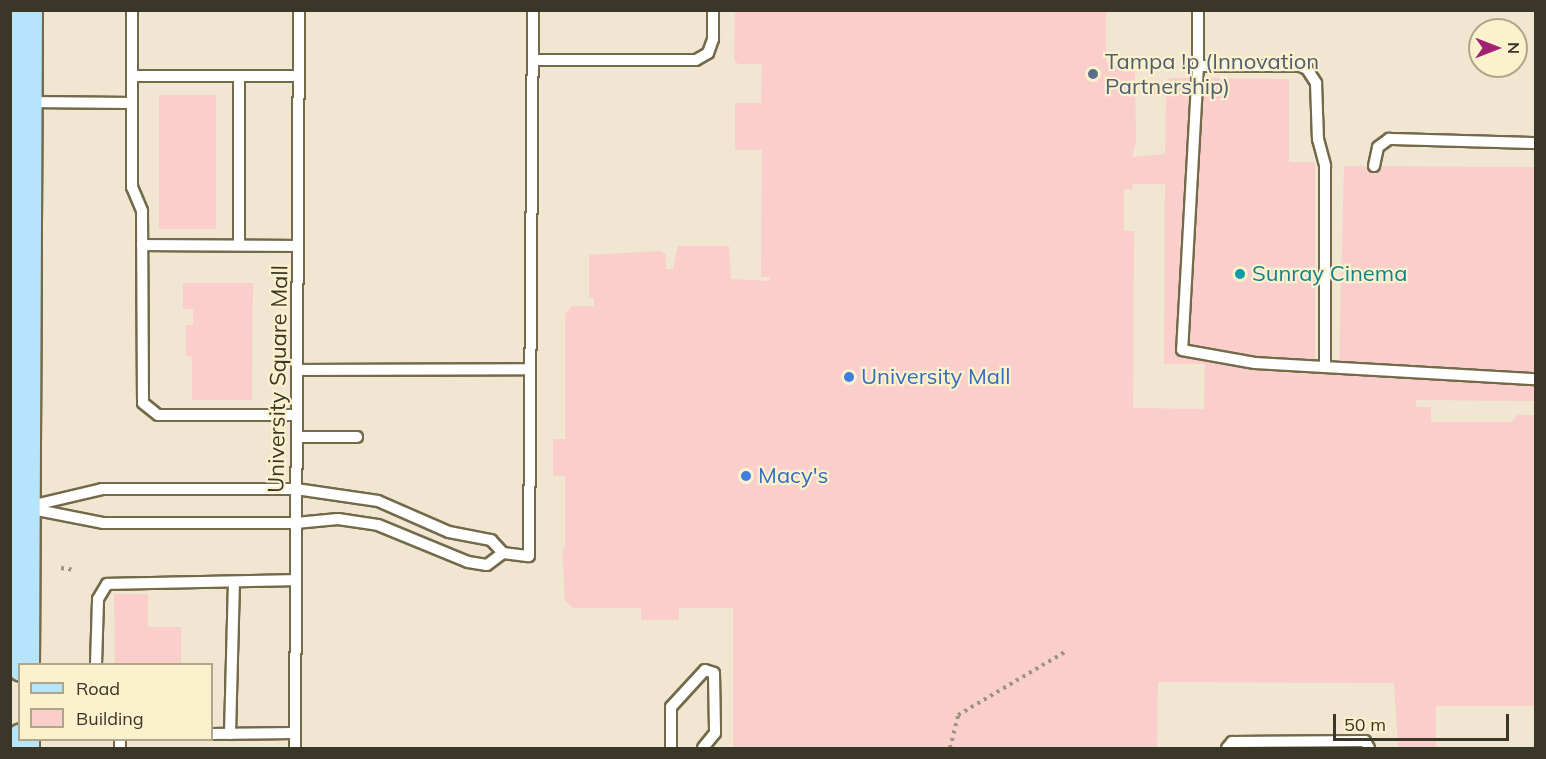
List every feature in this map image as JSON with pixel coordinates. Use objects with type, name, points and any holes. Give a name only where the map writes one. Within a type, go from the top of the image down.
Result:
[{"type":"main road","points":[[22,663],[25,10]]},
{"type":"lane","points":[[132,10],[132,188],[142,211],[141,396],[146,408],[158,415],[297,414]]},
{"type":"lane","name":"University Square Mall","points":[[295,748],[299,10]]},
{"type":"lane","points":[[23,508],[102,489],[296,489],[378,501],[460,536],[491,540],[503,553],[529,556],[533,10]]},
{"type":"lane","points":[[534,60],[696,60],[708,53],[713,39],[713,10]]},
{"type":"lane","points":[[1198,10],[1198,66],[1182,350],[1255,363],[1536,379]]},
{"type":"lane","points":[[1198,66],[1300,66],[1313,75],[1318,92],[1318,139],[1325,166],[1325,365]]},
{"type":"lane","points":[[132,76],[299,76]]},
{"type":"lane","points":[[239,76],[239,245]]},
{"type":"lane","points":[[24,102],[132,103]]},
{"type":"lane","points":[[1374,166],[1378,147],[1389,139],[1536,142]]},
{"type":"lane","points":[[142,245],[298,246]]},
{"type":"lane","points":[[297,370],[530,369]]},
{"type":"lane","points":[[297,437],[357,437]]},
{"type":"lane","points":[[23,508],[103,523],[296,523],[338,519],[378,525],[468,562],[487,565],[503,553]]},
{"type":"lane","points":[[96,663],[98,599],[107,584],[296,580]]},
{"type":"lane","points":[[231,734],[234,582]]},
{"type":"lane","points":[[671,748],[671,707],[705,670],[714,673],[715,733],[703,748]]},
{"type":"lane","points":[[213,734],[295,733]]},
{"type":"lane","points":[[1227,748],[1232,742],[1365,741],[1369,748]]},
{"type":"path","points":[[62,568],[75,570]]},
{"type":"path","points":[[950,748],[958,715],[1065,652]]},
{"type":"shaded area","points":[[11,11],[1535,11],[1535,748],[11,748]]},
{"type":"building","name":"University Mall","points":[[735,10],[1106,10],[1106,62],[1133,62],[1135,70],[1136,140],[1132,157],[1165,154],[1166,96],[1154,96],[1154,86],[1169,86],[1169,78],[1289,79],[1289,162],[1315,162],[1315,364],[1339,364],[1344,166],[1536,167],[1536,401],[1416,400],[1416,407],[1431,407],[1431,422],[1512,422],[1517,415],[1536,415],[1536,706],[1436,706],[1436,748],[1398,748],[1394,683],[1158,682],[1157,748],[733,748],[733,608],[679,608],[679,620],[641,620],[641,608],[573,608],[565,601],[562,549],[565,549],[565,476],[553,476],[553,439],[565,439],[565,314],[572,306],[594,306],[594,298],[589,298],[589,255],[661,251],[666,255],[666,269],[673,269],[678,246],[729,246],[731,279],[770,281],[770,277],[761,277],[762,150],[735,150],[735,103],[761,103],[762,64],[738,64],[734,60]],"holes":[[[1132,184],[1165,184],[1164,364],[1205,364],[1204,409],[1133,408],[1134,231],[1124,231],[1124,189],[1133,190]]]},
{"type":"building","points":[[159,95],[216,95],[216,229],[159,229]]},
{"type":"building","points":[[183,283],[253,283],[252,400],[192,400],[192,356],[186,356],[186,325],[193,325],[193,309],[183,309]]},
{"type":"building","points":[[114,594],[148,594],[148,627],[181,627],[181,663],[115,663]]},
{"type":"place","name":"Tampa !p (Innovation Partnership)","points":[[1093,74]]},
{"type":"place","name":"Sunray Cinema","points":[[1240,274]]},
{"type":"place","name":"University Mall","points":[[849,377]]},
{"type":"place","name":"Macy's","points":[[746,476]]}]
